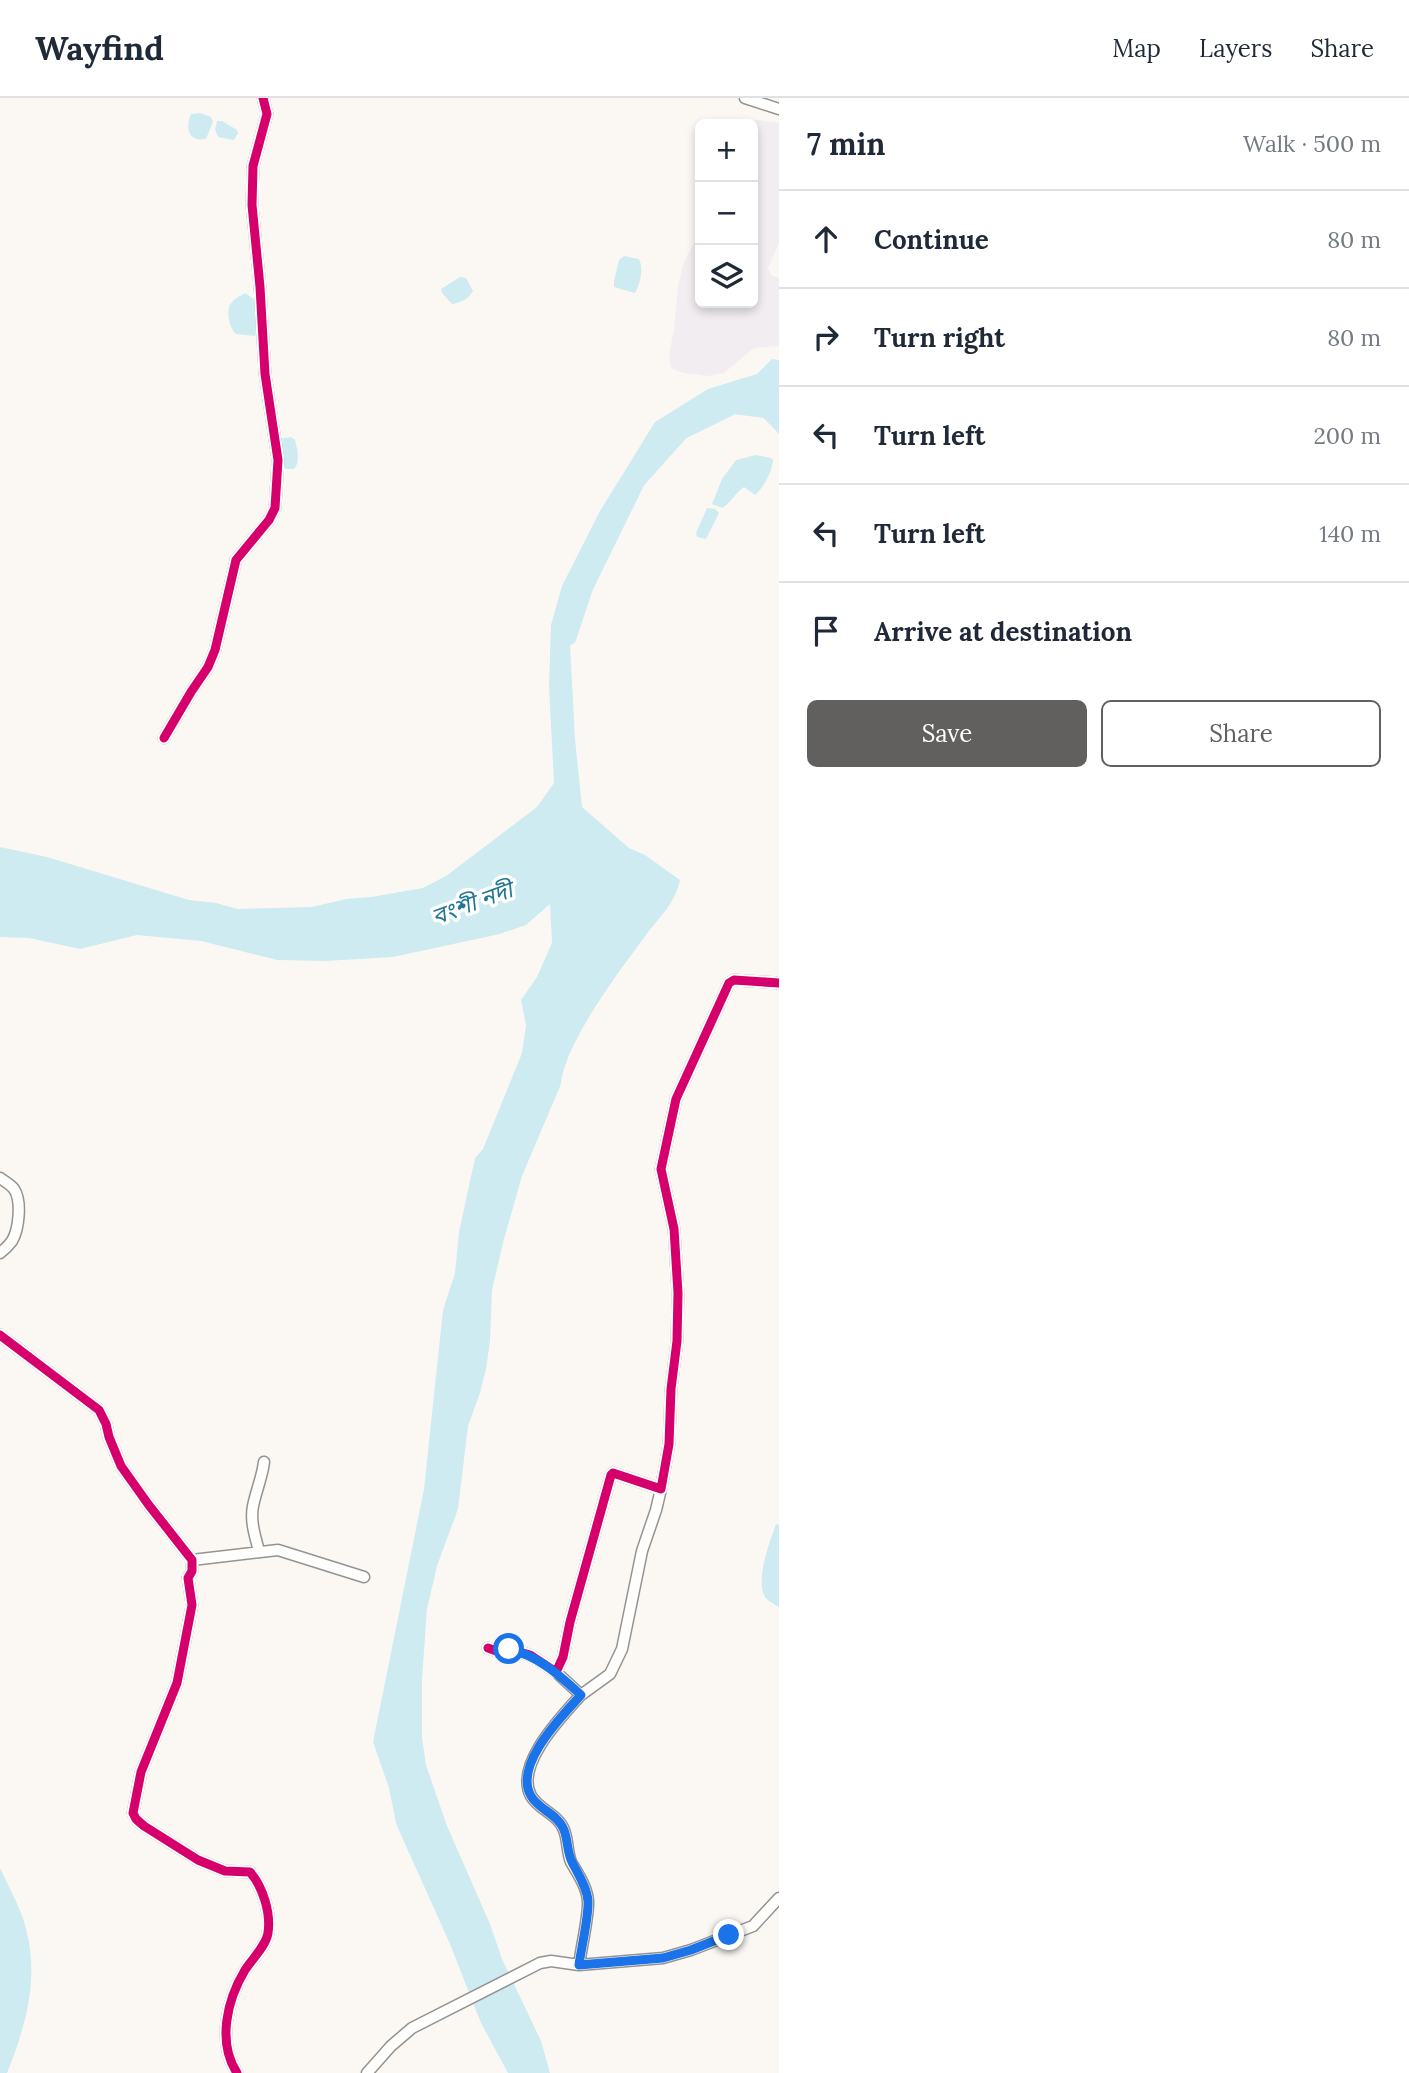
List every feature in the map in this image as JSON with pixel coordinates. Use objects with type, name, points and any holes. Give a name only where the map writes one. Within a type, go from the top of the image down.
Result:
[{"type":"street","points":[[164,738],[208,667],[215,650],[236,560],[269,520],[275,508],[278,460],[265,374],[252,205],[253,166],[267,114],[263,98]]},
{"type":"street","points":[[745,98],[779,109]]},
{"type":"street","points":[[579,1965],[588,1901],[571,1861],[564,1830],[557,1818],[531,1797],[528,1790],[528,1769],[549,1731],[581,1695],[610,1674],[622,1649],[642,1551],[661,1489],[671,1421],[678,1293],[674,1229],[661,1169],[676,1099],[729,983],[734,980],[779,983]]},
{"type":"street","points":[[0,1178],[13,1189],[18,1212],[12,1242],[0,1254]]},
{"type":"street","points":[[0,1335],[99,1410],[121,1466],[192,1560],[192,1571],[188,1578],[192,1605],[177,1683],[141,1772],[133,1813],[144,1826],[198,1860],[225,1871],[250,1872],[264,1895],[268,1935],[241,1978],[226,2023],[229,2061],[237,2073]]},
{"type":"street","points":[[259,1551],[252,1509],[262,1478],[264,1461]]},
{"type":"street","points":[[555,1672],[563,1657],[570,1622],[611,1475],[613,1473],[661,1489]]},
{"type":"street","points":[[192,1560],[278,1549],[364,1577]]},
{"type":"street","points":[[488,1648],[505,1654],[509,1649],[526,1653],[555,1672],[581,1695]]},
{"type":"street","points":[[367,2073],[396,2041],[424,2021],[540,1963],[579,1965],[663,1958],[753,1926],[779,1898]]},
{"type":"shaded area","points":[[758,120],[779,123],[779,243],[768,268],[771,275],[779,278],[779,346],[754,348],[724,373],[708,376],[683,373],[671,368],[669,354],[684,261],[695,242],[695,308],[758,308]]},
{"type":"water","points":[[200,113],[211,117],[213,122],[206,139],[195,138],[188,129],[191,114]]},
{"type":"water","points":[[217,121],[237,130],[234,140],[218,137],[215,130]]},
{"type":"water","points":[[624,256],[639,259],[641,276],[635,293],[614,287],[619,260]]},
{"type":"water","points":[[460,277],[466,278],[473,291],[464,300],[452,304],[441,289]]},
{"type":"water","points":[[245,293],[254,299],[257,310],[255,336],[236,334],[229,321],[230,305]]},
{"type":"water","points":[[772,359],[779,360],[779,434],[756,410],[718,415],[674,434],[633,488],[579,602],[570,645],[582,807],[629,848],[645,855],[680,880],[671,903],[623,967],[583,1027],[572,1048],[561,1084],[522,1176],[492,1290],[486,1369],[468,1426],[458,1509],[437,1566],[427,1609],[422,1679],[422,1737],[426,1765],[447,1826],[490,1924],[502,1959],[541,2041],[550,2073],[508,2073],[481,2023],[450,1944],[396,1823],[389,1788],[373,1742],[424,1489],[443,1310],[455,1273],[459,1232],[475,1158],[483,1149],[522,1053],[526,1025],[521,1000],[537,977],[552,943],[550,904],[526,925],[500,934],[393,957],[325,961],[277,960],[201,941],[137,935],[80,949],[29,938],[0,937],[0,847],[47,857],[189,900],[238,909],[312,907],[346,899],[423,888],[446,876],[537,807],[554,783],[549,686],[551,625],[562,586],[600,511],[655,422],[708,389],[757,374]]},
{"type":"water","points":[[291,437],[295,440],[297,462],[294,469],[286,469],[283,466],[278,439]]},
{"type":"water","points":[[756,455],[773,460],[769,474],[758,492],[755,495],[744,487],[722,508],[712,504],[722,479],[736,460]]},
{"type":"water","points":[[707,508],[715,509],[719,513],[706,539],[697,537],[696,533]]},
{"type":"water","points":[[776,1524],[779,1525],[779,1607],[765,1597],[762,1590],[764,1560]]},
{"type":"water","points":[[0,1868],[21,1913],[31,1954],[30,1994],[26,2014],[7,2073],[0,2073]]},
{"type":"waterway","name":"বংশী নদী","points":[[570,639],[587,588],[639,482],[683,433],[734,408],[779,414]]},
{"type":"cycle path","points":[[164,738],[208,667],[215,650],[236,560],[269,520],[275,508],[278,460],[265,374],[252,205],[253,166],[267,114],[263,98]]},
{"type":"cycle path","points":[[488,1648],[505,1654],[509,1649],[530,1655],[556,1672],[563,1657],[570,1622],[611,1475],[613,1473],[661,1489],[669,1444],[678,1293],[674,1229],[661,1169],[676,1099],[729,983],[734,980],[779,983]]},
{"type":"cycle path","points":[[0,1335],[99,1410],[121,1466],[192,1560],[192,1571],[188,1578],[192,1605],[177,1683],[141,1772],[133,1813],[144,1826],[198,1860],[225,1871],[250,1872],[262,1893],[269,1925],[267,1938],[245,1970],[233,1994],[227,2021],[227,2048],[237,2073]]},
{"type":"route","points":[[509,1649],[526,1653],[536,1659],[581,1695],[549,1731],[528,1769],[528,1790],[531,1797],[557,1818],[564,1830],[571,1861],[588,1901],[579,1965],[663,1958],[729,1935]]}]
